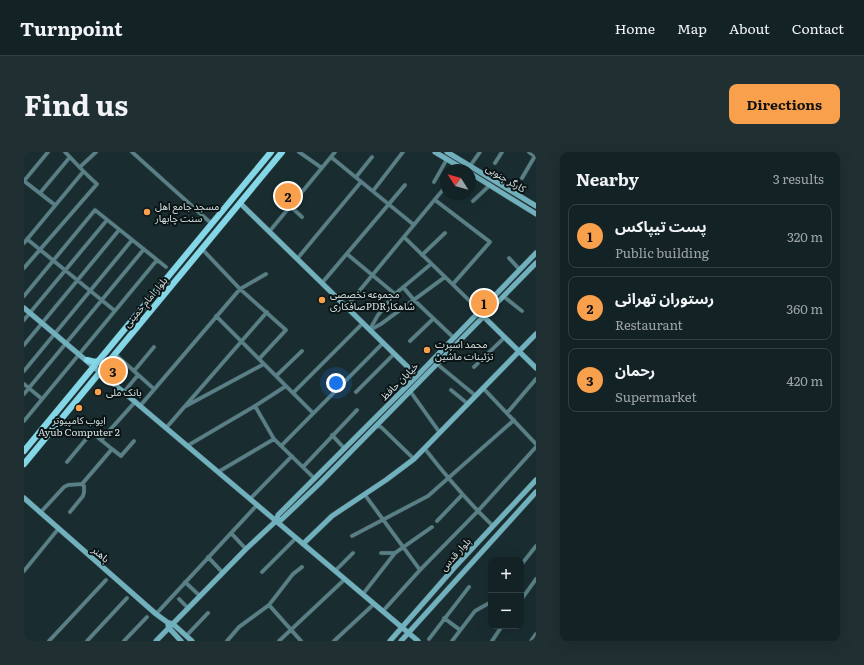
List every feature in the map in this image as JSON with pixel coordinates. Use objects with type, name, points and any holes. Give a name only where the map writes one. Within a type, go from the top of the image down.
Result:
[{"type":"main road","name":"بلوار امام خمینی","points":[[24,451],[271,152]]},
{"type":"main road","name":"بلوار امام خمینی","points":[[24,464],[282,152]]},
{"type":"main road","name":"کارگر جنوبی","points":[[435,152],[456,164]]},
{"type":"main road","name":"کارگر جنوبی","points":[[447,152],[460,164]]},
{"type":"main road","name":"کارگر جنوبی","points":[[476,174],[536,206]]},
{"type":"main road","name":"کارگر جنوبی","points":[[476,177],[536,214]]},
{"type":"main road","points":[[240,203],[417,376]]},
{"type":"main road","name":"خیابان حافظ","points":[[276,521],[278,515],[417,376],[536,253]]},
{"type":"main road","name":"خیابان حافظ","points":[[156,641],[246,549],[276,521],[280,521],[376,426],[536,263]]},
{"type":"main road","points":[[24,308],[87,360],[95,362],[100,360]]},
{"type":"main road","points":[[484,316],[536,368]]},
{"type":"main road","points":[[303,544],[332,516],[366,495],[414,459],[536,334]]},
{"type":"main road","points":[[444,348],[448,353]]},
{"type":"main road","points":[[87,360],[92,369],[100,371],[418,641]]},
{"type":"main road","points":[[386,406],[391,411]]},
{"type":"main road","name":"بلوار قدس","points":[[390,641],[454,568],[536,480]]},
{"type":"main road","points":[[525,492],[532,497]]},
{"type":"main road","name":"بلوار قدس","points":[[400,641],[536,492]]},
{"type":"main road","name":"باهنر","points":[[24,498],[166,622]]},
{"type":"main road","points":[[166,622],[173,624],[192,641]]},
{"type":"main road","points":[[166,622],[169,628],[181,641]]},
{"type":"street","points":[[48,152],[24,181],[56,205]]},
{"type":"street","points":[[24,268],[97,184],[64,152]]},
{"type":"street","points":[[80,167],[96,152]]},
{"type":"street","points":[[132,152],[212,224]]},
{"type":"street","points":[[299,152],[322,168]]},
{"type":"street","points":[[269,232],[335,152]]},
{"type":"street","points":[[373,191],[403,152]]},
{"type":"street","points":[[468,164],[480,152]]},
{"type":"street","points":[[495,163],[502,152]]},
{"type":"street","points":[[522,178],[536,156],[529,152]]},
{"type":"street","points":[[356,177],[372,156]]},
{"type":"street","points":[[40,193],[70,157]]},
{"type":"street","points":[[331,157],[414,225]]},
{"type":"street","points":[[434,182],[447,159]]},
{"type":"street","points":[[83,172],[25,241],[40,250],[115,311]]},
{"type":"street","points":[[297,259],[361,182]]},
{"type":"street","points":[[322,283],[405,185]]},
{"type":"street","points":[[473,201],[490,185]]},
{"type":"street","points":[[346,307],[440,194]]},
{"type":"street","points":[[435,200],[490,242],[453,284]]},
{"type":"street","points":[[290,206],[302,217]]},
{"type":"street","points":[[24,296],[95,210],[166,267]]},
{"type":"street","points":[[24,320],[107,220]]},
{"type":"street","points":[[24,345],[119,230]]},
{"type":"street","points":[[422,255],[445,233]]},
{"type":"street","points":[[404,237],[480,311]]},
{"type":"street","points":[[24,371],[132,240]]},
{"type":"street","points":[[24,394],[67,344],[144,249]]},
{"type":"street","points":[[202,249],[240,289],[286,330],[259,359]]},
{"type":"street","points":[[347,254],[395,294]]},
{"type":"street","points":[[509,258],[520,270]]},
{"type":"street","points":[[24,421],[157,260]]},
{"type":"street","points":[[370,330],[378,316],[395,294],[431,264]]},
{"type":"street","points":[[140,406],[240,289],[266,274]]},
{"type":"street","points":[[370,330],[381,324],[445,277]]},
{"type":"street","points":[[403,287],[414,300],[454,338]]},
{"type":"street","points":[[503,296],[522,311]]},
{"type":"street","points":[[166,428],[267,312]]},
{"type":"street","points":[[216,316],[314,413]]},
{"type":"street","points":[[410,342],[433,319]]},
{"type":"street","points":[[293,393],[363,323]]},
{"type":"street","points":[[474,367],[504,336]]},
{"type":"street","points":[[282,446],[383,343]]},
{"type":"street","points":[[134,371],[154,347]]},
{"type":"street","points":[[276,376],[302,351]]},
{"type":"street","points":[[115,354],[154,389]]},
{"type":"street","points":[[356,392],[394,354]]},
{"type":"street","points":[[184,407],[264,364]]},
{"type":"street","points":[[438,364],[476,396]]},
{"type":"street","points":[[124,392],[138,375]]},
{"type":"street","points":[[507,412],[536,380]]},
{"type":"street","points":[[24,384],[42,399]]},
{"type":"street","points":[[187,446],[286,386]]},
{"type":"street","points":[[483,388],[536,444]]},
{"type":"street","points":[[451,390],[468,404]]},
{"type":"street","points":[[410,391],[440,432]]},
{"type":"street","points":[[101,440],[135,402]]},
{"type":"street","points":[[255,406],[274,439],[315,479]]},
{"type":"street","points":[[302,467],[357,410]]},
{"type":"street","points":[[352,536],[428,496],[514,420]]},
{"type":"street","points":[[376,426],[382,427],[414,459]]},
{"type":"street","points":[[67,462],[92,432],[121,456],[134,441]]},
{"type":"street","points":[[332,435],[344,448]]},
{"type":"street","points":[[218,472],[274,439]]},
{"type":"street","points":[[383,611],[536,447]]},
{"type":"street","points":[[40,512],[64,487],[71,484],[82,484],[112,449]]},
{"type":"street","points":[[425,449],[448,479],[477,512],[493,526]]},
{"type":"street","points":[[250,499],[292,456]]},
{"type":"street","points":[[70,512],[84,492],[84,486],[82,484]]},
{"type":"street","points":[[366,495],[420,570]]},
{"type":"street","points":[[437,521],[462,495]]},
{"type":"street","points":[[156,614],[257,505]]},
{"type":"street","points":[[363,594],[395,553],[432,527]]},
{"type":"street","points":[[24,571],[59,528]]},
{"type":"street","points":[[231,534],[246,549]]},
{"type":"street","points":[[262,572],[296,538]]},
{"type":"street","points":[[524,561],[536,546]]},
{"type":"street","points":[[335,571],[353,553]]},
{"type":"street","points":[[381,553],[395,553]]},
{"type":"street","points":[[208,557],[222,573]]},
{"type":"street","points":[[227,641],[239,628],[268,605],[293,574],[302,567]]},
{"type":"street","points":[[278,641],[345,579]]},
{"type":"street","points":[[524,596],[536,579]]},
{"type":"street","points":[[49,641],[106,580]]},
{"type":"street","points":[[185,582],[200,596]]},
{"type":"street","points":[[429,639],[469,587]]},
{"type":"street","points":[[87,641],[127,598]]},
{"type":"street","points":[[180,599],[188,608]]},
{"type":"street","points":[[334,641],[374,604]]},
{"type":"street","points":[[452,641],[475,611],[488,604]]},
{"type":"street","points":[[268,605],[301,641]]},
{"type":"street","points":[[186,635],[208,613]]},
{"type":"street","points":[[124,641],[148,617]]},
{"type":"street","points":[[444,618],[460,630]]},
{"type":"street","points":[[493,640],[500,629]]},
{"type":"street","points":[[531,641],[536,634]]},
{"type":"place","name":"رستوران تهرانی","points":[[288,196]]},
{"type":"place","name":"مسجد جامع اهل سنت چابهار","points":[[147,212]]},
{"type":"place","name":"مجموعه تخصصی صافکاریPDRشاهکار","points":[[322,300]]},
{"type":"place","name":"پست تیپاکس","points":[[484,303]]},
{"type":"place","name":"محمد اسپرت تزئینات ماشین","points":[[427,350]]},
{"type":"place","name":"رحمان","points":[[113,371]]},
{"type":"place","name":"بانک ملی","points":[[98,392]]},
{"type":"place","name":"ایوب کامپیوتر Ayub Computer 2","points":[[79,408]]}]
